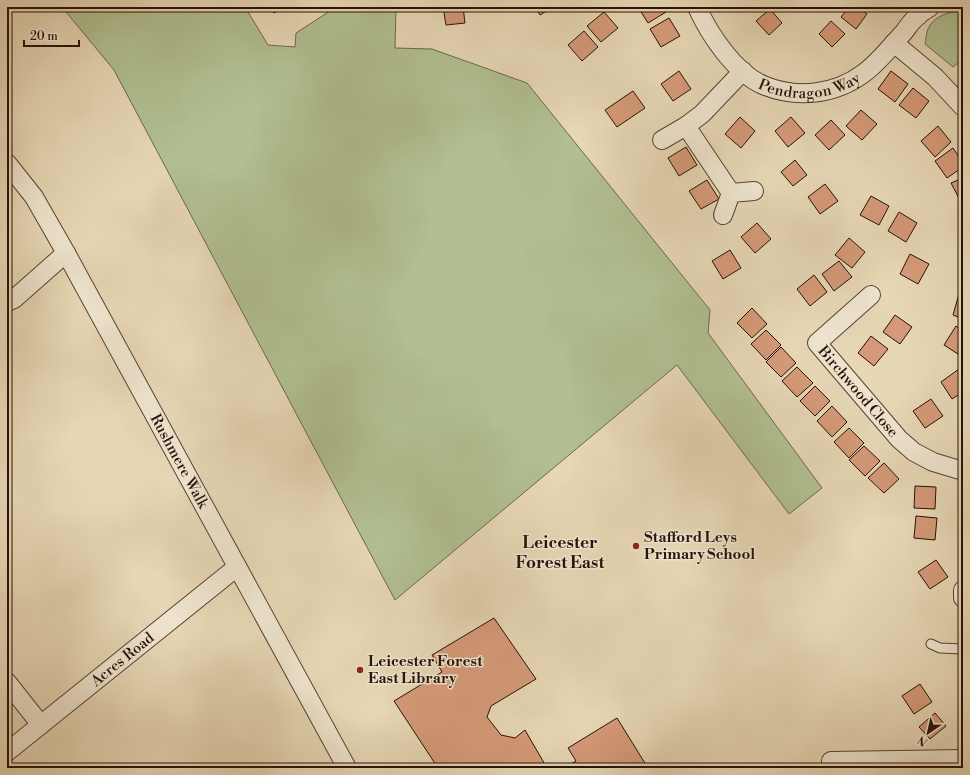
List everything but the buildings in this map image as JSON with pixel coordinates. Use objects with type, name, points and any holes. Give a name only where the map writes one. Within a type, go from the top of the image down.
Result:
[{"type":"street","name":"Pendragon Way","points":[[697,7],[703,21],[714,37],[727,55],[743,71],[762,84],[782,91],[804,94],[824,92],[847,84],[864,73],[894,44],[917,16],[930,7]]},
{"type":"street","points":[[894,44],[935,77],[963,107]]},
{"type":"street","points":[[662,140],[686,126],[702,114],[743,71]]},
{"type":"street","points":[[686,126],[731,193]]},
{"type":"street","name":"Rushmere Walk","points":[[7,163],[34,197],[66,252],[344,767]]},
{"type":"street","points":[[731,193],[754,191]]},
{"type":"street","points":[[724,215],[731,193]]},
{"type":"street","points":[[7,302],[14,299],[66,252]]},
{"type":"street","name":"Birchwood Close","points":[[871,295],[817,343],[899,439],[914,452],[932,462],[963,471]]},
{"type":"street","name":"Acres Road","points":[[7,752],[237,567]]},
{"type":"street","points":[[963,590],[963,598]]},
{"type":"street","points":[[7,682],[41,725]]},
{"type":"street","points":[[831,761],[963,759]]},
{"type":"lane","points":[[931,644],[940,648],[963,649]]},
{"type":"green space","points":[[62,7],[245,7],[268,45],[295,47],[296,33],[336,7],[396,7],[395,48],[432,49],[527,83],[710,310],[708,333],[822,488],[789,514],[677,365],[395,600],[114,70]]},
{"type":"green space","points":[[963,10],[963,59],[953,67],[925,44],[926,34],[931,24],[938,17]]},
{"type":"place","name":"Stafford Leys Primary School","points":[[636,546]]},
{"type":"place","name":"Leicester Forest East Library","points":[[360,670]]},
{"type":"district","name":"Leicester Forest East","points":[[560,552]]}]
